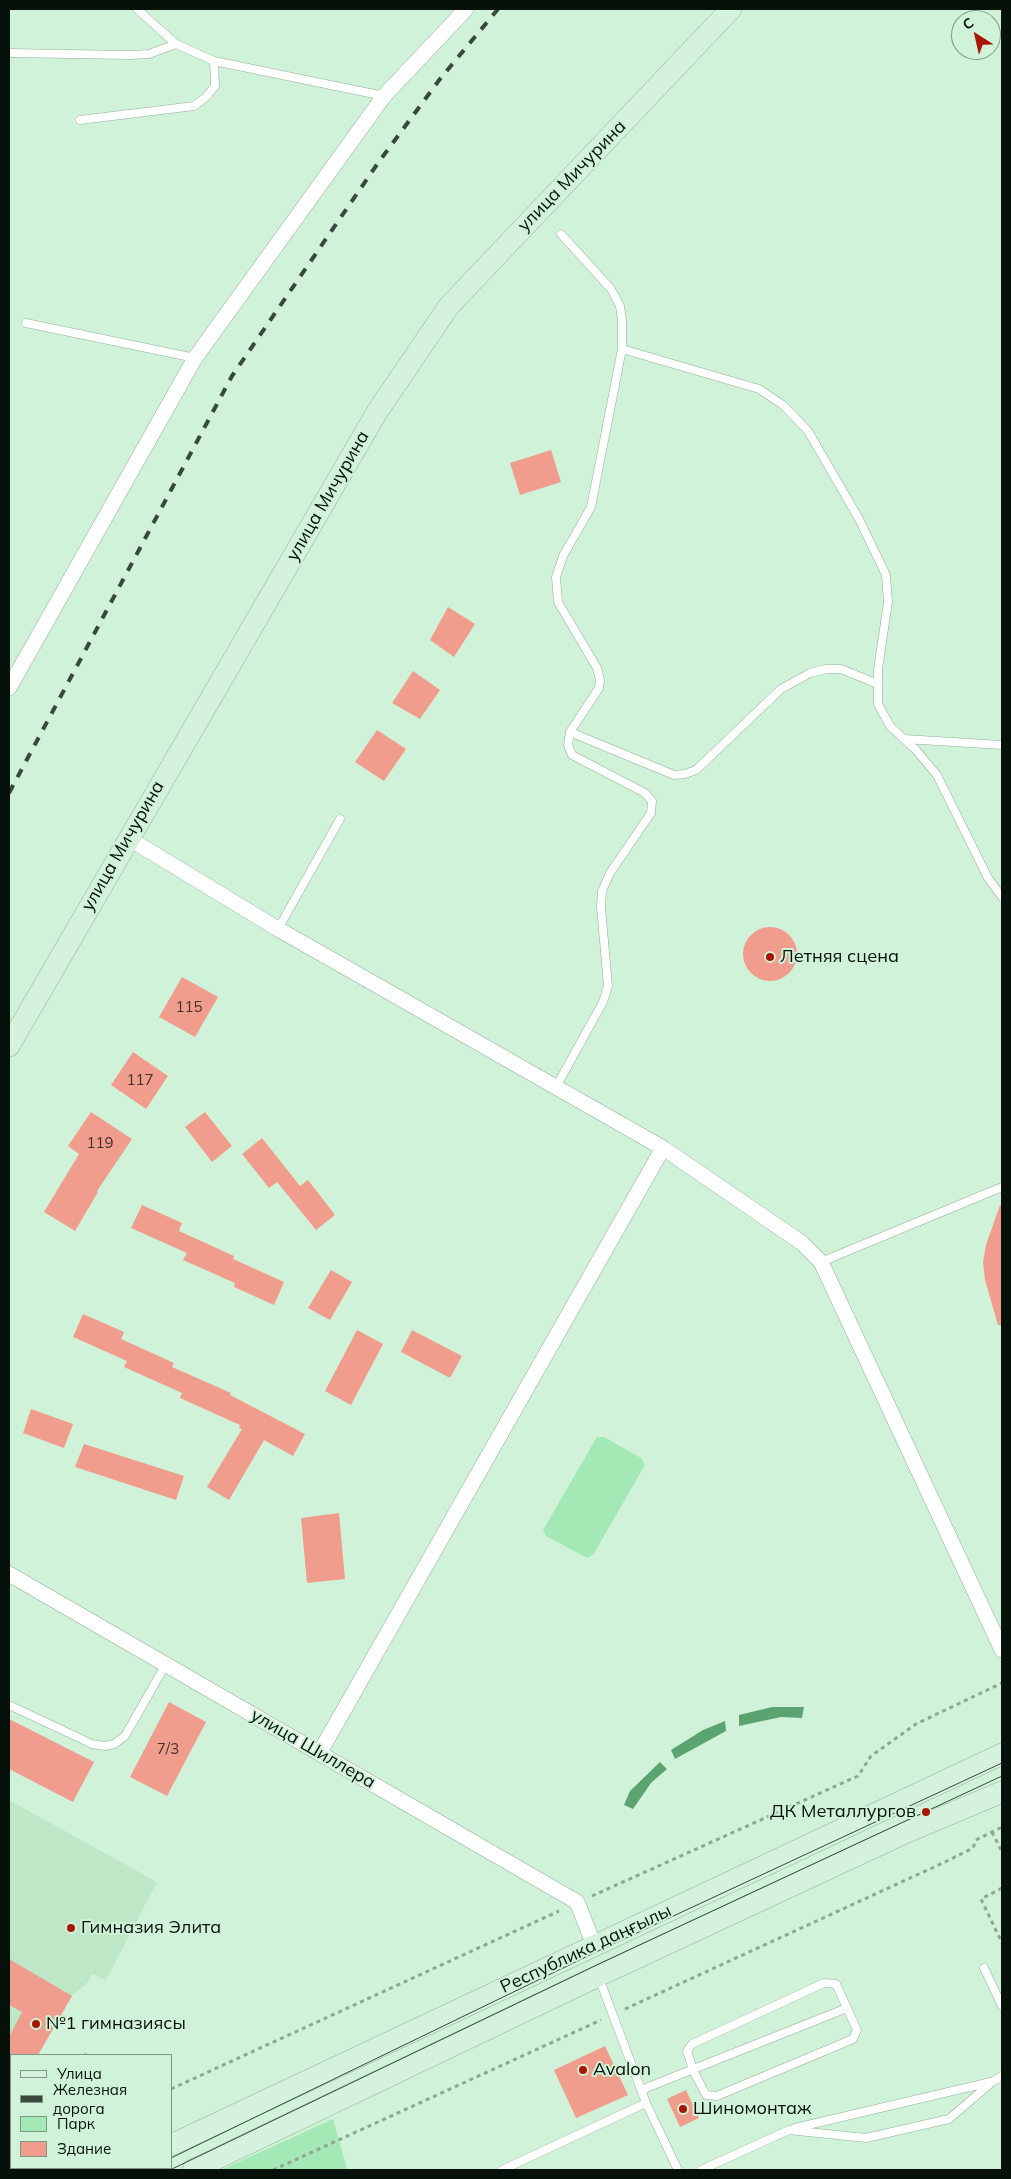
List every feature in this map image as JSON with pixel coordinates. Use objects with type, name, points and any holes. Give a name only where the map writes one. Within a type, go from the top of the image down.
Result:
[{"type":"main road","name":"улица Мичурина","points":[[9,1046],[377,412],[449,306],[731,9]]},
{"type":"main road","name":"Республика даңғылы","points":[[172,2145],[1002,1754]]},
{"type":"main road","name":"Республика даңғылы","points":[[193,2170],[598,1976],[907,1832],[1002,1792]]},
{"type":"street","points":[[9,688],[195,358],[384,96],[466,9]]},
{"type":"street","points":[[128,838],[278,928],[663,1148],[802,1243],[820,1262],[1002,1650]]},
{"type":"street","points":[[320,1752],[663,1148]]},
{"type":"street","name":"улица Шиллера","points":[[9,1574],[577,1902],[594,1945]]},
{"type":"lane","points":[[137,9],[176,44],[214,61],[384,96]]},
{"type":"lane","points":[[9,53],[149,54],[176,44]]},
{"type":"lane","points":[[80,120],[194,106],[206,97],[215,86],[214,61]]},
{"type":"lane","points":[[556,1087],[603,1002],[608,986],[601,907],[602,891],[610,873],[651,813],[652,801],[645,793],[572,755],[568,745],[570,732],[599,688],[600,680],[597,668],[558,602],[556,576],[564,556],[591,507],[622,349],[620,306],[611,289],[562,234]]},
{"type":"lane","points":[[26,323],[195,358]]},
{"type":"lane","points":[[622,349],[758,389],[783,405],[808,431],[859,519],[886,575],[888,602],[878,669],[878,704],[890,726],[937,776],[988,878],[1002,897]]},
{"type":"lane","points":[[570,732],[674,775],[685,774],[696,770],[781,689],[810,673],[826,669],[841,669],[878,684]]},
{"type":"lane","points":[[904,739],[1002,745]]},
{"type":"lane","points":[[278,928],[340,819]]},
{"type":"lane","points":[[820,1262],[1002,1188]]},
{"type":"lane","points":[[9,1706],[92,1744],[105,1746],[114,1744],[125,1736],[166,1664]]},
{"type":"lane","points":[[984,1968],[1002,2006]]},
{"type":"lane","points":[[598,1976],[646,2103],[678,2170]]},
{"type":"lane","points":[[824,1983],[836,1984],[857,2030],[853,2039],[717,2096],[706,2095],[693,2070],[688,2051],[692,2044],[824,1983]]},
{"type":"lane","points":[[641,2090],[846,2008]]},
{"type":"lane","points":[[789,2130],[866,2138],[949,2118],[992,2082],[1002,2076]]},
{"type":"lane","points":[[701,2170],[789,2130],[992,2082]]},
{"type":"lane","points":[[502,2170],[646,2103]]},
{"type":"path","points":[[273,2170],[363,2127],[945,1862],[973,1848],[976,1840],[1002,1827]]},
{"type":"path","points":[[992,1832],[1002,1852]]},
{"type":"path","points":[[1002,1888],[981,1899],[1002,1943]]},
{"type":"shaded area","points":[[772,1707],[804,1707],[802,1718],[781,1717],[739,1726],[739,1715]]},
{"type":"shaded area","points":[[725,1721],[726,1731],[675,1759],[671,1750],[703,1730]]},
{"type":"shaded area","points":[[660,1762],[667,1769],[651,1783],[633,1809],[624,1805],[630,1791]]},
{"type":"shaded area","name":"Гимназия Элита","points":[[9,1800],[157,1882],[106,1980],[92,1974],[88,1982],[72,1996],[39,2054],[10,2054],[9,2107]]},
{"type":"green space","points":[[597,1437],[604,1437],[641,1458],[645,1465],[593,1555],[587,1558],[546,1536],[543,1530]]},
{"type":"green space","points":[[333,2119],[347,2169],[345,2170],[221,2170]]},
{"type":"building","points":[[551,450],[561,482],[520,495],[510,463]]},
{"type":"building","points":[[448,607],[475,624],[454,657],[430,640]]},
{"type":"building","points":[[413,671],[440,690],[420,719],[392,703]]},
{"type":"building","points":[[377,730],[406,749],[384,781],[355,762]]},
{"type":"building","name":"Летняя сцена","points":[[770,927],[780,929],[789,935],[795,944],[797,954],[795,964],[789,973],[780,979],[770,981],[760,979],[751,973],[745,964],[743,954],[745,944],[751,935],[760,929]]},
{"type":"building","points":[[182,977],[218,997],[195,1037],[159,1017]]},
{"type":"building","points":[[133,1052],[168,1076],[146,1109],[111,1085]]},
{"type":"building","points":[[91,1112],[132,1139],[97,1191],[75,1231],[44,1212],[79,1154],[68,1146]]},
{"type":"building","points":[[205,1112],[232,1146],[212,1162],[185,1127]]},
{"type":"building","points":[[262,1138],[300,1186],[308,1180],[335,1215],[316,1230],[277,1182],[269,1188],[242,1154]]},
{"type":"building","points":[[142,1205],[182,1223],[179,1231],[234,1256],[233,1259],[284,1282],[274,1305],[234,1287],[235,1283],[183,1260],[187,1253],[131,1228]]},
{"type":"building","points":[[1000,1205],[1002,1205],[1002,1325],[998,1325],[985,1280],[983,1262],[986,1245]]},
{"type":"building","points":[[331,1270],[352,1282],[330,1320],[308,1308]]},
{"type":"building","points":[[83,1314],[124,1332],[121,1339],[174,1363],[172,1367],[231,1393],[230,1395],[305,1434],[293,1456],[264,1440],[229,1500],[207,1487],[242,1429],[239,1428],[240,1425],[180,1398],[182,1393],[124,1367],[127,1361],[73,1337]]},
{"type":"building","points":[[357,1330],[383,1344],[351,1405],[325,1391]]},
{"type":"building","points":[[412,1330],[462,1356],[450,1378],[401,1352]]},
{"type":"building","points":[[31,1409],[73,1424],[64,1448],[23,1433]]},
{"type":"building","points":[[84,1444],[184,1476],[176,1500],[75,1467]]},
{"type":"building","points":[[339,1513],[345,1579],[307,1583],[301,1518]]},
{"type":"building","points":[[169,1702],[206,1722],[167,1796],[130,1777]]},
{"type":"building","points":[[9,1719],[94,1762],[73,1802],[9,1769]]},
{"type":"building","name":"№1 гимназиясы","points":[[9,1959],[72,1996],[39,2054],[9,2055],[9,2037],[22,2012],[9,2005]]},
{"type":"building","points":[[605,2046],[628,2095],[576,2118],[554,2070]]},
{"type":"building","name":"Шиномонтаж","points":[[686,2090],[699,2118],[680,2127],[667,2099]]},
{"type":"tram line","points":[[172,2158],[596,1952],[1002,1763]]},
{"type":"tram line","points":[[170,2170],[601,1963],[1002,1776]]},
{"type":"railway","points":[[9,793],[232,376],[378,163],[440,79],[498,9]]},
{"type":"place","name":"Летняя сцена","points":[[770,957]]},
{"type":"place","name":"ДК Металлургов","points":[[926,1812]]},
{"type":"place","name":"Гимназия Элита","points":[[71,1928]]},
{"type":"place","name":"№1 гимназиясы","points":[[36,2024]]},
{"type":"place","name":"Avalon","points":[[583,2070]]},
{"type":"place","name":"Шиномонтаж","points":[[683,2109]]}]
